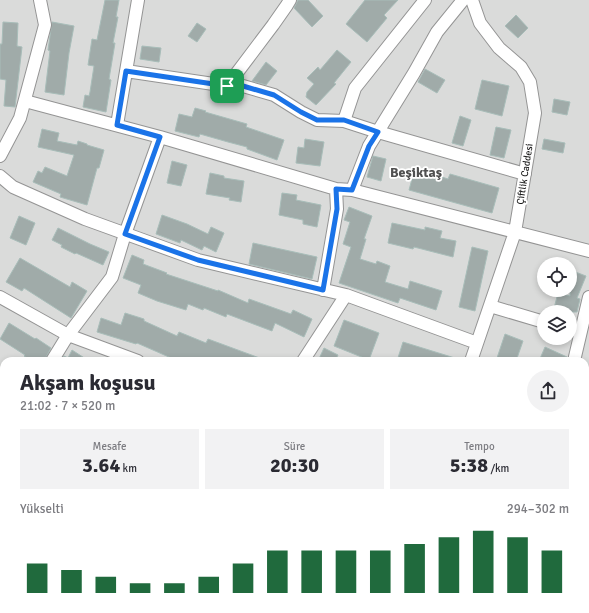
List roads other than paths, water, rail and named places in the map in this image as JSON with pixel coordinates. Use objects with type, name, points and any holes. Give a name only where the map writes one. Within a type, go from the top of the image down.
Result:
[{"type":"street","points":[[0,156],[20,118],[25,101],[44,24],[40,0]]},
{"type":"street","points":[[117,125],[138,0]]},
{"type":"street","points":[[227,86],[290,0]]},
{"type":"street","points":[[344,120],[355,88],[425,0]]},
{"type":"street","points":[[352,190],[369,146],[437,32],[462,0]]},
{"type":"street","name":"Çiftlik Caddesi","points":[[472,0],[480,23],[499,48],[521,67],[530,82],[535,113],[515,232],[472,357]]},
{"type":"street","points":[[126,71],[227,86],[243,86],[274,95],[317,120],[344,120],[378,132],[525,174]]},
{"type":"street","points":[[25,101],[160,137],[336,189],[352,190],[589,251]]},
{"type":"street","points":[[54,357],[68,335],[112,277],[125,234],[160,137]]},
{"type":"street","points":[[0,176],[13,187],[85,219],[198,260],[346,295],[477,343]]},
{"type":"street","points":[[323,290],[337,209],[336,189]]},
{"type":"street","points":[[306,357],[346,295]]},
{"type":"street","points":[[577,326],[589,297]]},
{"type":"street","points":[[1,299],[68,335],[119,357]]},
{"type":"street","points":[[490,306],[537,320]]},
{"type":"street","points":[[574,357],[575,345]]},
{"type":"district","name":"Beşiktaş","points":[[416,172]]}]
